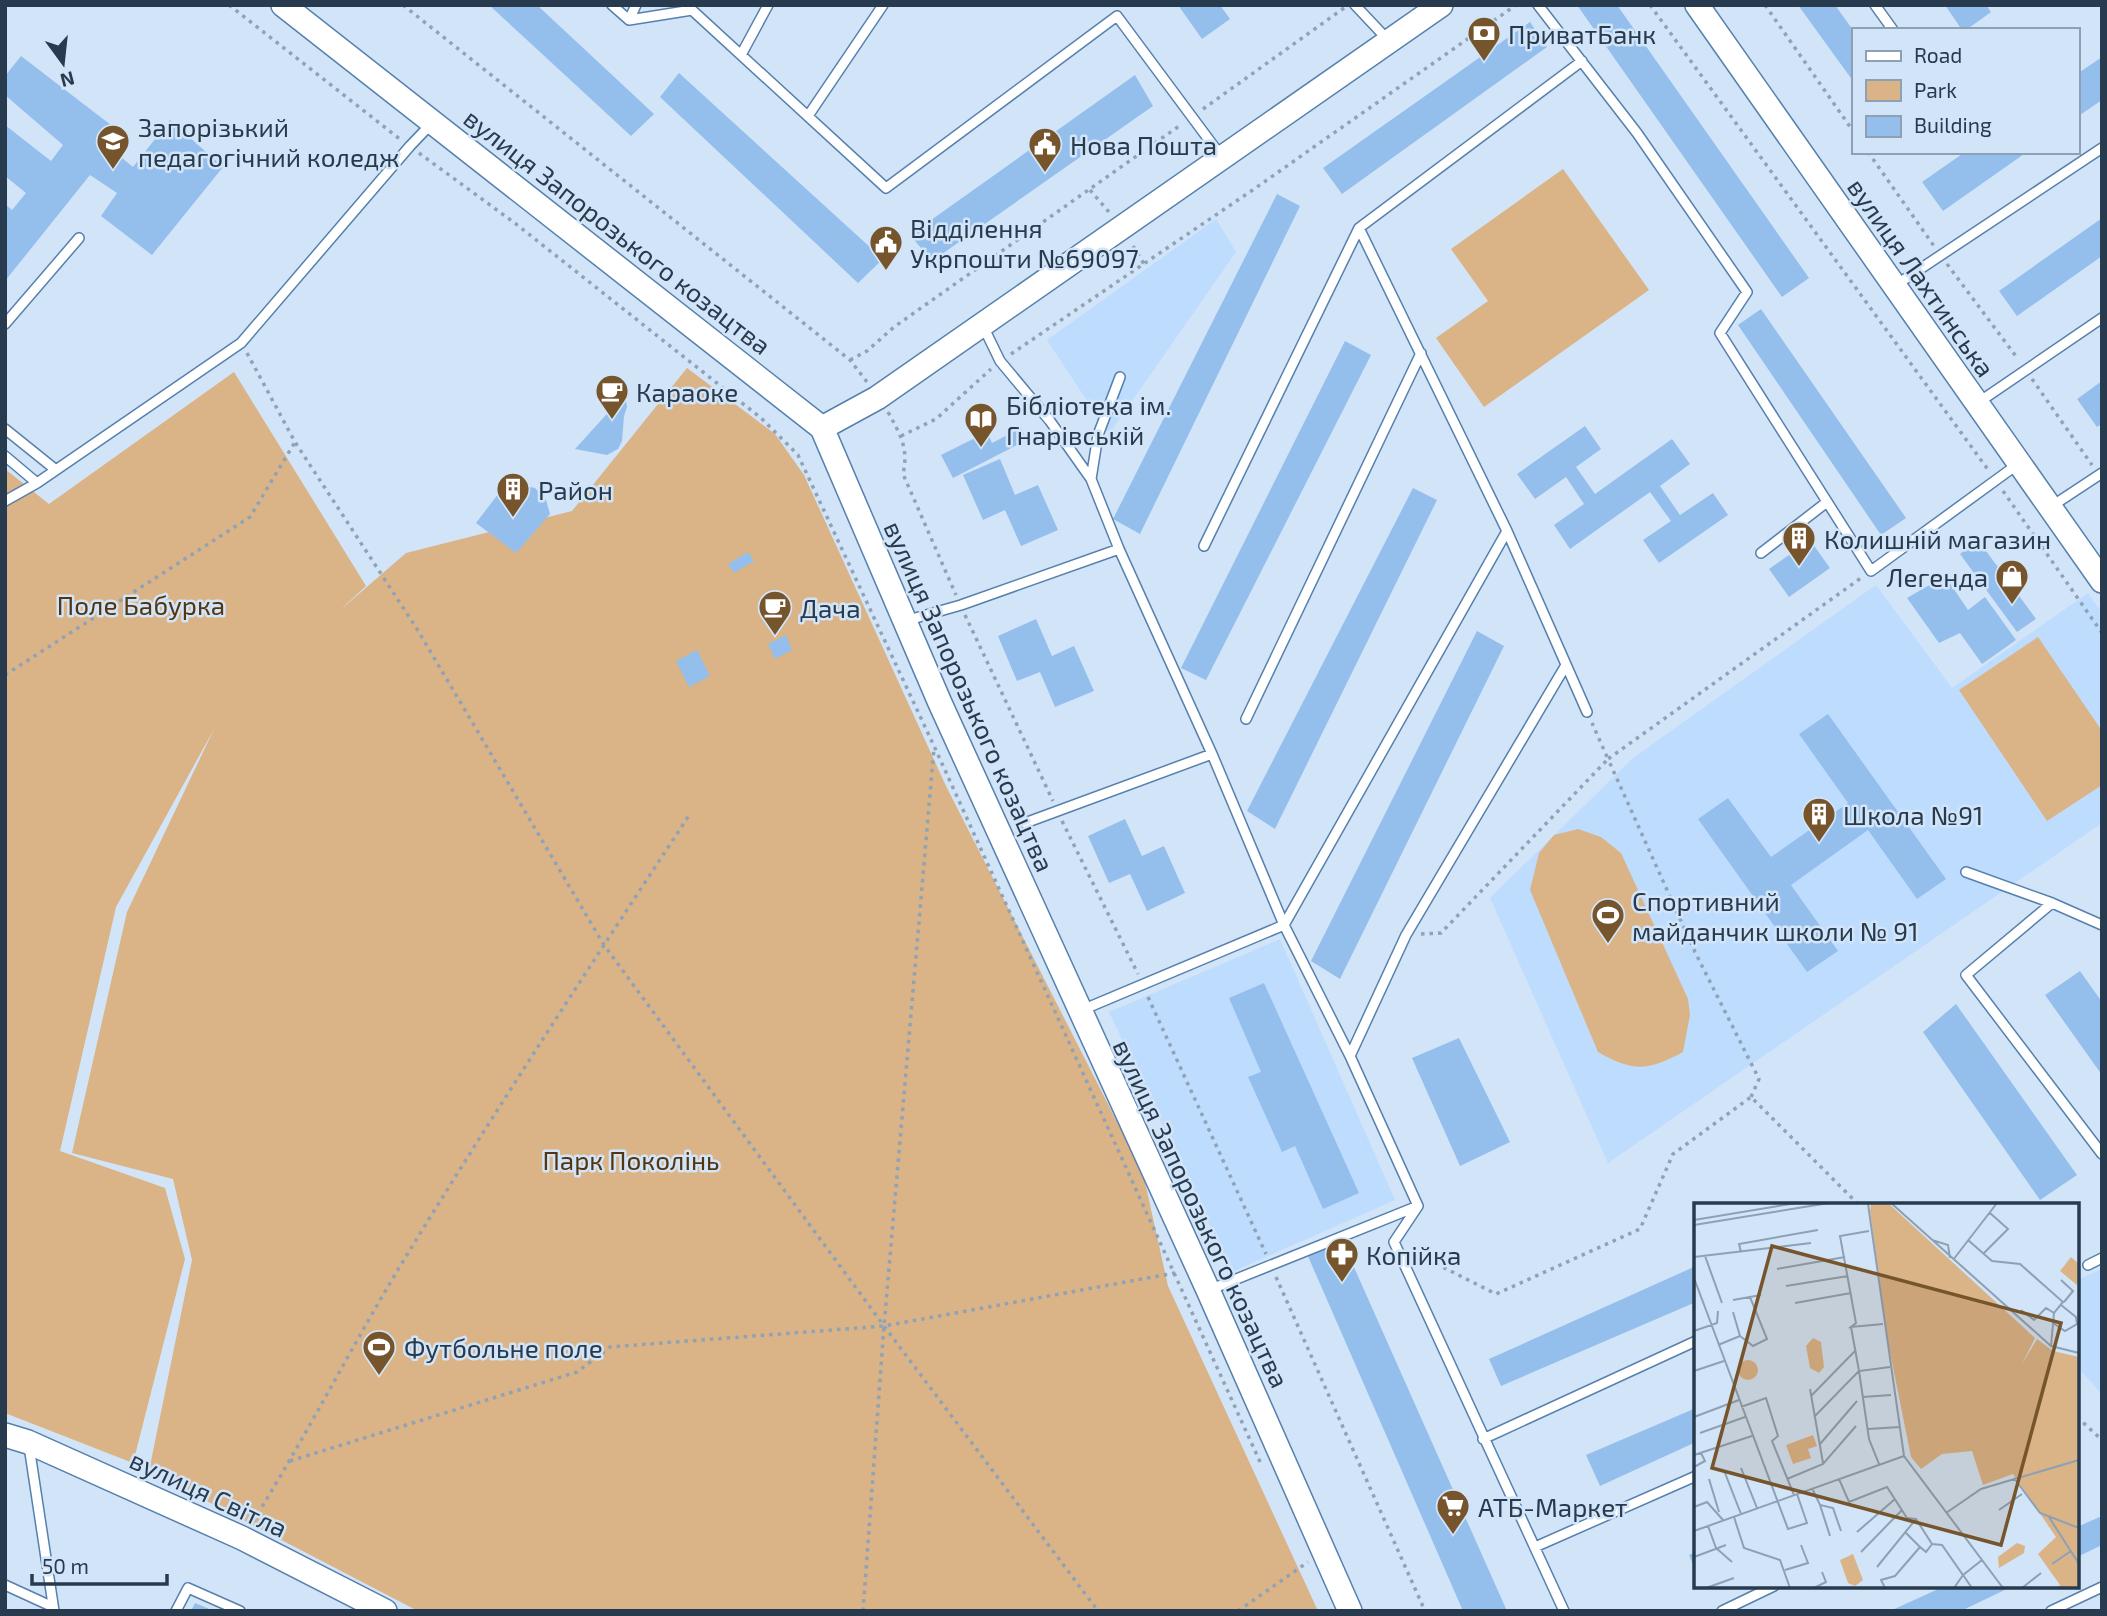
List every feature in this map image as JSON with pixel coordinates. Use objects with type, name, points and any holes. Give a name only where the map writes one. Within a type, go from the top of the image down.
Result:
[{"type":"street","name":"вулиця Запорозького козацтва","points":[[283,5],[822,428],[1079,1011],[1208,1290],[1350,1611]]},
{"type":"street","points":[[822,428],[877,398],[1441,5]]},
{"type":"street","name":"вулиця Лахтинська","points":[[1697,5],[2102,581]]},
{"type":"street","name":"вулиця Світла","points":[[5,1436],[28,1442],[242,1538],[385,1611]]},
{"type":"lane","points":[[612,5],[629,20]]},
{"type":"lane","points":[[629,20],[636,5]]},
{"type":"lane","points":[[741,55],[768,5]]},
{"type":"lane","points":[[808,116],[883,5]]},
{"type":"lane","points":[[1355,5],[1389,41]]},
{"type":"lane","points":[[1538,5],[1637,133],[1747,292],[1720,333],[1871,571],[2019,463]]},
{"type":"lane","points":[[1875,5],[1892,28]]},
{"type":"lane","points":[[629,20],[692,10],[886,188],[1117,16],[1222,157]]},
{"type":"lane","points":[[1204,546],[1359,228],[1582,61]]},
{"type":"lane","points":[[5,501],[37,483],[242,343],[410,146],[434,122]]},
{"type":"lane","points":[[1894,286],[2102,148]]},
{"type":"lane","points":[[1359,228],[1507,531],[1587,712]]},
{"type":"lane","points":[[5,324],[79,239]]},
{"type":"lane","points":[[1977,403],[2102,318]]},
{"type":"lane","points":[[982,325],[1000,361],[1050,421],[1091,479],[1119,549],[1212,754],[1284,925],[1350,1056],[1418,1206]]},
{"type":"lane","points":[[1246,719],[1421,352]]},
{"type":"lane","points":[[1091,479],[1098,435],[1120,377]]},
{"type":"lane","points":[[5,429],[56,470]]},
{"type":"lane","points":[[5,456],[37,483]]},
{"type":"lane","points":[[2050,508],[2101,474]]},
{"type":"lane","points":[[1761,553],[1827,502]]},
{"type":"lane","points":[[1079,1011],[1284,925],[1507,531]]},
{"type":"lane","points":[[905,621],[961,605],[1119,549]]},
{"type":"lane","points":[[1350,1056],[1406,935],[1566,665]]},
{"type":"lane","points":[[1025,822],[1212,754]]},
{"type":"lane","points":[[1966,872],[2052,903],[2102,925]]},
{"type":"lane","points":[[2052,903],[1966,975],[2102,1154]]},
{"type":"lane","points":[[1208,1290],[1418,1206]]},
{"type":"lane","points":[[1418,1206],[1394,1242],[1564,1611]]},
{"type":"lane","points":[[2088,1265],[2102,1258]]},
{"type":"lane","points":[[1483,1439],[1694,1342]]},
{"type":"lane","points":[[28,1442],[53,1609]]},
{"type":"lane","points":[[1535,1546],[1694,1477]]},
{"type":"lane","points":[[5,1585],[53,1609]]},
{"type":"lane","points":[[2051,1611],[2102,1587]]},
{"type":"lane","points":[[176,1611],[188,1588],[240,1611]]},
{"type":"lane","points":[[1722,1611],[1770,1588]]},
{"type":"path","points":[[229,5],[410,146],[516,223],[761,418],[798,455],[934,746],[1261,1465]]},
{"type":"path","points":[[403,5],[850,360],[866,382]]},
{"type":"path","points":[[850,360],[867,351],[894,327],[1348,5]]},
{"type":"path","points":[[901,436],[936,419],[1000,361],[1516,5]]},
{"type":"path","points":[[1650,5],[1996,481],[2102,633]]},
{"type":"path","points":[[1765,5],[1852,130]]},
{"type":"path","points":[[1869,154],[2101,474]]},
{"type":"path","points":[[1090,190],[1112,216]]},
{"type":"path","points":[[1133,246],[1144,264]]},
{"type":"path","points":[[242,343],[295,442],[417,629],[604,945],[1098,1611]]},
{"type":"path","points":[[887,411],[901,436],[907,457],[904,474],[961,605],[1142,984],[1424,1611]]},
{"type":"path","points":[[5,675],[250,517],[295,442]]},
{"type":"path","points":[[1406,935],[1441,933],[1608,759],[1871,571]]},
{"type":"path","points":[[1394,1242],[1496,1294],[1640,1229],[1673,1154],[1751,1097],[1759,1079],[1695,952],[1587,712]]},
{"type":"path","points":[[863,1611],[884,1326],[936,736]]},
{"type":"path","points":[[242,1538],[290,1461],[395,1274],[690,814]]},
{"type":"path","points":[[1751,1097],[1857,1203]]},
{"type":"path","points":[[290,1461],[577,1372],[610,1347],[884,1326],[1175,1273]]},
{"type":"path","points":[[2079,1419],[2102,1440]]},
{"type":"path","points":[[1238,1611],[1324,1550]]},
{"type":"shaded area","points":[[1216,219],[1236,252],[1109,434],[1047,340]]},
{"type":"shaded area","points":[[1876,585],[1952,688],[2088,593],[2102,613],[2102,823],[1608,1163],[1490,898],[1633,758]]},
{"type":"shaded area","points":[[1280,939],[1395,1200],[1232,1272],[1109,1012]]},
{"type":"shaded area","points":[[2102,1269],[2102,1394],[2079,1369],[2079,1279]]},
{"type":"green space","points":[[1563,169],[1649,290],[1484,407],[1436,338],[1488,301],[1451,249]]},
{"type":"green space","name":"Парк Поколінь","points":[[687,368],[775,434],[804,475],[946,786],[1143,1173],[1168,1286],[1318,1611],[418,1611],[149,1471],[192,1260],[173,1179],[72,1153],[127,912],[214,729],[116,907],[60,1151],[165,1188],[185,1259],[133,1463],[5,1413],[5,469],[49,504],[234,372],[366,586],[338,612],[406,553],[572,511]]},
{"type":"green space","points":[[2038,637],[2102,731],[2102,785],[2047,821],[1959,690]]},
{"type":"green space","name":"Спортивний майданчик школи № 91","points":[[1578,829],[1601,837],[1621,853],[1688,999],[1690,1015],[1683,1052],[1660,1063],[1631,1066],[1598,1052],[1530,890],[1539,853],[1554,835]]},
{"type":"building","points":[[489,5],[537,5],[654,114],[631,136]]},
{"type":"building","points":[[1178,5],[1220,5],[1230,19],[1202,39]]},
{"type":"building","points":[[1577,5],[1617,5],[1809,278],[1782,297]]},
{"type":"building","points":[[1798,5],[1835,5],[1852,29],[1852,80]]},
{"type":"building","points":[[1945,5],[1986,5],[1991,12],[1969,28],[1961,28]]},
{"type":"building","points":[[1530,22],[1547,47],[1342,194],[1323,168]]},
{"type":"building","name":"Запорізький педагогічний коледж","points":[[21,56],[120,132],[110,148],[133,167],[170,120],[223,167],[152,255],[101,216],[117,193],[90,175],[5,281],[5,204],[12,210],[26,193],[5,176],[5,125],[51,161],[63,145],[5,95],[5,76]]},
{"type":"building","points":[[2102,57],[2102,100],[2079,116],[2079,73]]},
{"type":"building","points":[[679,73],[883,259],[858,283],[660,97]]},
{"type":"building","points":[[1135,75],[1153,106],[932,261],[910,235]]},
{"type":"building","points":[[1962,154],[2024,154],[1943,211],[1922,182]]},
{"type":"building","points":[[1277,194],[1300,206],[1140,534],[1113,519]]},
{"type":"building","points":[[2102,218],[2102,256],[2017,316],[1999,291]]},
{"type":"building","points":[[1761,309],[1906,518],[1881,535],[1738,325]]},
{"type":"building","points":[[1345,341],[1371,355],[1206,680],[1181,668]]},
{"type":"building","points":[[2102,381],[2102,424],[2097,427],[2077,399]]},
{"type":"building","name":"Караоке","points":[[625,394],[627,407],[622,441],[618,449],[607,455],[575,449]]},
{"type":"building","points":[[1585,426],[1601,449],[1576,467],[1595,494],[1672,439],[1690,464],[1660,486],[1680,515],[1713,493],[1728,515],[1659,563],[1643,540],[1671,521],[1650,492],[1570,549],[1554,525],[1584,504],[1566,477],[1535,499],[1517,474]]},
{"type":"building","name":"Бібліотека ім. Гнарівській","points":[[1021,428],[1027,440],[953,478],[941,455],[987,432],[992,443]]},
{"type":"building","points":[[1000,459],[1015,495],[1038,485],[1058,530],[1021,546],[1005,510],[983,520],[963,475]]},
{"type":"building","name":"Район","points":[[505,485],[535,488],[546,500],[550,514],[516,553],[476,523]]},
{"type":"building","points":[[1413,488],[1437,500],[1275,829],[1247,811]]},
{"type":"building","name":"Колишній магазин","points":[[1810,540],[1830,568],[1789,597],[1769,569]]},
{"type":"building","points":[[1978,540],[2036,619],[2017,632],[1960,554]]},
{"type":"building","points":[[748,552],[754,561],[734,573],[728,564]]},
{"type":"building","points":[[1945,576],[1968,610],[1985,597],[2016,640],[1982,664],[1960,633],[1939,643],[1907,598]]},
{"type":"building","points":[[1036,619],[1052,656],[1074,646],[1094,691],[1055,707],[1040,672],[1017,681],[998,636]]},
{"type":"building","points":[[1477,631],[1504,646],[1340,979],[1311,961]]},
{"type":"building","points":[[786,635],[792,650],[775,659],[768,644]]},
{"type":"building","points":[[697,650],[710,676],[689,687],[676,661]]},
{"type":"building","name":"Школа №91","points":[[1828,714],[1946,879],[1917,899],[1868,830],[1791,885],[1838,951],[1807,972],[1698,819],[1728,798],[1771,857],[1848,803],[1799,734]]},
{"type":"building","points":[[1125,819],[1142,856],[1164,846],[1185,893],[1147,911],[1130,874],[1109,883],[1088,836]]},
{"type":"building","points":[[2080,971],[2102,1002],[2102,1075],[2045,995]]},
{"type":"building","points":[[1264,983],[1359,1193],[1323,1209],[1295,1146],[1282,1152],[1248,1077],[1261,1072],[1229,998]]},
{"type":"building","points":[[1956,1004],[2077,1175],[2040,1200],[1923,1032]]},
{"type":"building","points":[[1459,1038],[1510,1142],[1460,1166],[1412,1058]]},
{"type":"building","points":[[1341,1238],[1507,1611],[1463,1611],[1307,1254]]},
{"type":"building","points":[[1694,1267],[1694,1303],[1501,1386],[1489,1359]]},
{"type":"building","points":[[1694,1409],[1694,1443],[1600,1486],[1586,1455]]},
{"type":"building","points":[[2102,1516],[2102,1545],[2079,1556],[2079,1526]]},
{"type":"building","points":[[1694,1553],[1694,1566],[1689,1555]]},
{"type":"building","points":[[1941,1588],[2009,1588],[1961,1611],[1890,1611]]},
{"type":"building","points":[[195,1603],[214,1611],[191,1611]]},
{"type":"place","name":"ПриватБанк","points":[[1484,63]]},
{"type":"place","name":"Запорізький педагогічний коледж","points":[[113,171]]},
{"type":"place","name":"Нова Пошта","points":[[1045,174]]},
{"type":"place","name":"Відділення Укрпошти №69097","points":[[886,272]]},
{"type":"place","name":"Караоке","points":[[612,421]]},
{"type":"place","name":"Бібліотека ім. Гнарівській","points":[[981,449]]},
{"type":"place","name":"Район","points":[[513,519]]},
{"type":"place","name":"Колишній магазин","points":[[1799,568]]},
{"type":"place","name":"Легенда","points":[[2012,606]]},
{"type":"place","name":"Дача","points":[[775,637]]},
{"type":"place","name":"Школа №91","points":[[1819,844]]},
{"type":"place","name":"Спортивний майданчик школи № 91","points":[[1608,945]]},
{"type":"place","name":"Копійка","points":[[1342,1284]]},
{"type":"place","name":"Футбольне поле","points":[[379,1377]]},
{"type":"place","name":"АТБ-Маркет","points":[[1453,1536]]},
{"type":"park label","name":"Поле Бабурка","points":[[141,604]]}]
